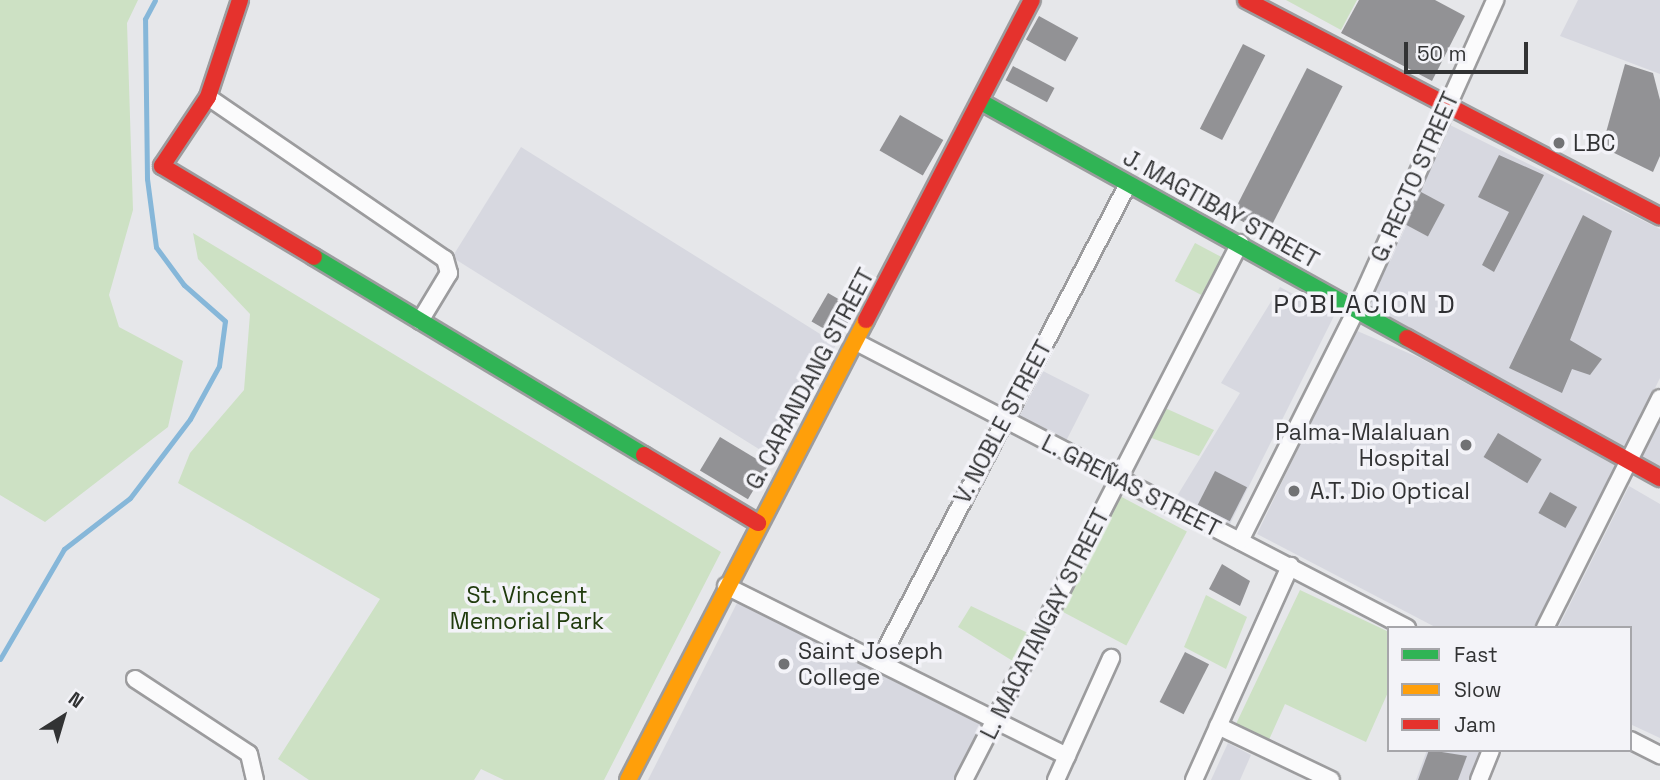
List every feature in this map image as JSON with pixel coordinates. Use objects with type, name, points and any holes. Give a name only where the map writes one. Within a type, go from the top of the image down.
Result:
[{"type":"street","points":[[240,0],[208,97],[162,166],[758,523]]},
{"type":"street","name":"G. CARANDANG STREET","points":[[628,780],[758,523],[856,342],[1032,0]]},
{"type":"street","points":[[1247,0],[1660,216]]},
{"type":"street","name":"G. RECTO STREET","points":[[1240,541],[1356,310],[1494,0]]},
{"type":"street","points":[[208,97],[445,259],[449,273],[420,321]]},
{"type":"street","name":"J. MAGTIBAY STREET","points":[[981,102],[1240,243],[1660,478]]},
{"type":"street","name":"V. NOBLE STREET","points":[[879,662],[1128,184]]},
{"type":"street","name":"L. MACATANGAY STREET","points":[[964,780],[1240,243]]},
{"type":"street","name":"L. GREÑAS STREET","points":[[856,342],[1003,421],[1403,626]]},
{"type":"street","points":[[1546,626],[1660,398]]},
{"type":"street","points":[[1194,780],[1290,566]]},
{"type":"street","points":[[726,586],[1067,756]]},
{"type":"street","points":[[1056,780],[1111,658]]},
{"type":"street","points":[[135,679],[249,754],[255,780]]},
{"type":"street","points":[[1218,726],[1331,780]]},
{"type":"street","points":[[1632,741],[1660,755]]},
{"type":"street","points":[[1479,780],[1490,752]]},
{"type":"shaded area","points":[[1578,0],[1660,0],[1660,74],[1560,36]]},
{"type":"shaded area","points":[[1450,125],[1660,229],[1660,378],[1626,447],[1368,305]]},
{"type":"shaded area","points":[[521,147],[836,344],[768,454],[452,257]]},
{"type":"shaded area","points":[[1280,287],[1334,316],[1230,524],[1177,496],[1240,393],[1221,383]]},
{"type":"shaded area","points":[[1355,330],[1420,358],[1616,466],[1536,626],[1433,626],[1257,534]]},
{"type":"shaded area","points":[[1037,368],[1090,395],[1066,440],[1014,413]]},
{"type":"shaded area","points":[[1660,412],[1660,468],[1638,456]]},
{"type":"shaded area","points":[[1629,486],[1660,504],[1660,738],[1632,725],[1632,626],[1559,626]]},
{"type":"shaded area","name":"Saint Joseph College","points":[[738,601],[986,726],[956,780],[648,780]]},
{"type":"shaded area","points":[[1228,743],[1251,755],[1240,780],[1211,780]]},
{"type":"shaded area","points":[[1426,752],[1480,752],[1469,780],[1416,780]]},
{"type":"green space","points":[[0,0],[138,0],[127,23],[133,210],[109,295],[119,327],[183,361],[168,427],[45,522],[0,495]]},
{"type":"green space","points":[[1286,0],[1357,0],[1341,30]]},
{"type":"green space","name":"St. Vincent Memorial Park","points":[[193,233],[721,552],[604,780],[504,780],[481,769],[474,780],[309,780],[278,759],[380,599],[178,483],[190,453],[244,390],[250,314],[198,259]]},
{"type":"green space","points":[[1195,243],[1221,257],[1201,295],[1175,281]]},
{"type":"green space","points":[[1165,408],[1214,430],[1199,456],[1149,437]]},
{"type":"green space","points":[[1118,495],[1187,532],[1126,646],[1057,609]]},
{"type":"green space","points":[[1300,590],[1387,631],[1387,695],[1366,742],[1285,704],[1268,742],[1235,726]]},
{"type":"green space","points":[[1206,595],[1247,617],[1226,669],[1184,647]]},
{"type":"green space","points":[[971,606],[1030,634],[1016,663],[958,627]]},
{"type":"building","points":[[1359,0],[1435,0],[1465,16],[1432,81],[1341,33]]},
{"type":"building","points":[[1039,16],[1078,38],[1065,61],[1026,40]]},
{"type":"building","points":[[1243,44],[1265,55],[1222,140],[1200,129]]},
{"type":"building","points":[[1625,64],[1653,73],[1660,100],[1660,156],[1653,172],[1602,147]]},
{"type":"building","points":[[1013,66],[1054,88],[1047,102],[1005,80]]},
{"type":"building","points":[[1307,68],[1343,86],[1267,234],[1232,216]]},
{"type":"building","points":[[900,115],[943,140],[923,176],[880,151]]},
{"type":"building","points":[[1499,155],[1544,175],[1494,272],[1482,265],[1509,212],[1478,197]]},
{"type":"building","points":[[1421,192],[1445,205],[1428,236],[1404,224]]},
{"type":"building","points":[[1583,215],[1612,231],[1570,340],[1602,359],[1590,375],[1572,369],[1562,393],[1509,368]]},
{"type":"building","points":[[828,293],[856,309],[839,338],[812,322]]},
{"type":"building","points":[[1498,433],[1542,459],[1527,483],[1484,457]]},
{"type":"building","points":[[720,437],[768,466],[748,499],[700,470]]},
{"type":"building","points":[[1215,471],[1247,487],[1230,521],[1198,505]]},
{"type":"building","points":[[1550,492],[1577,507],[1565,528],[1538,513]]},
{"type":"building","points":[[1222,564],[1250,581],[1240,606],[1209,589]]},
{"type":"building","points":[[1185,652],[1209,664],[1184,714],[1160,702]]},
{"type":"building","points":[[1428,752],[1467,756],[1458,780],[1418,780]]},
{"type":"waterway","points":[[0,659],[64,549],[130,498],[190,419],[219,366],[225,321],[184,285],[156,247],[147,179],[145,19],[155,0]]},
{"type":"traffic: fast","points":[[981,102],[1407,338]]},
{"type":"traffic: fast","points":[[314,257],[644,455]]},
{"type":"traffic: slow","points":[[628,780],[866,320]]},
{"type":"traffic: jam","points":[[240,0],[208,97],[162,166],[314,257]]},
{"type":"traffic: jam","points":[[866,320],[1032,0]]},
{"type":"traffic: jam","points":[[1246,0],[1660,216]]},
{"type":"traffic: jam","points":[[1407,338],[1660,478]]},
{"type":"traffic: jam","points":[[644,455],[758,523]]},
{"type":"place","name":"LBC","points":[[1559,143]]},
{"type":"place","name":"Palma-Malaluan Hospital","points":[[1466,445]]},
{"type":"place","name":"A.T. Dio Optical","points":[[1294,491]]},
{"type":"place","name":"Saint Joseph College","points":[[784,664]]},
{"type":"district","name":"POBLACION D","points":[[1365,305]]}]
